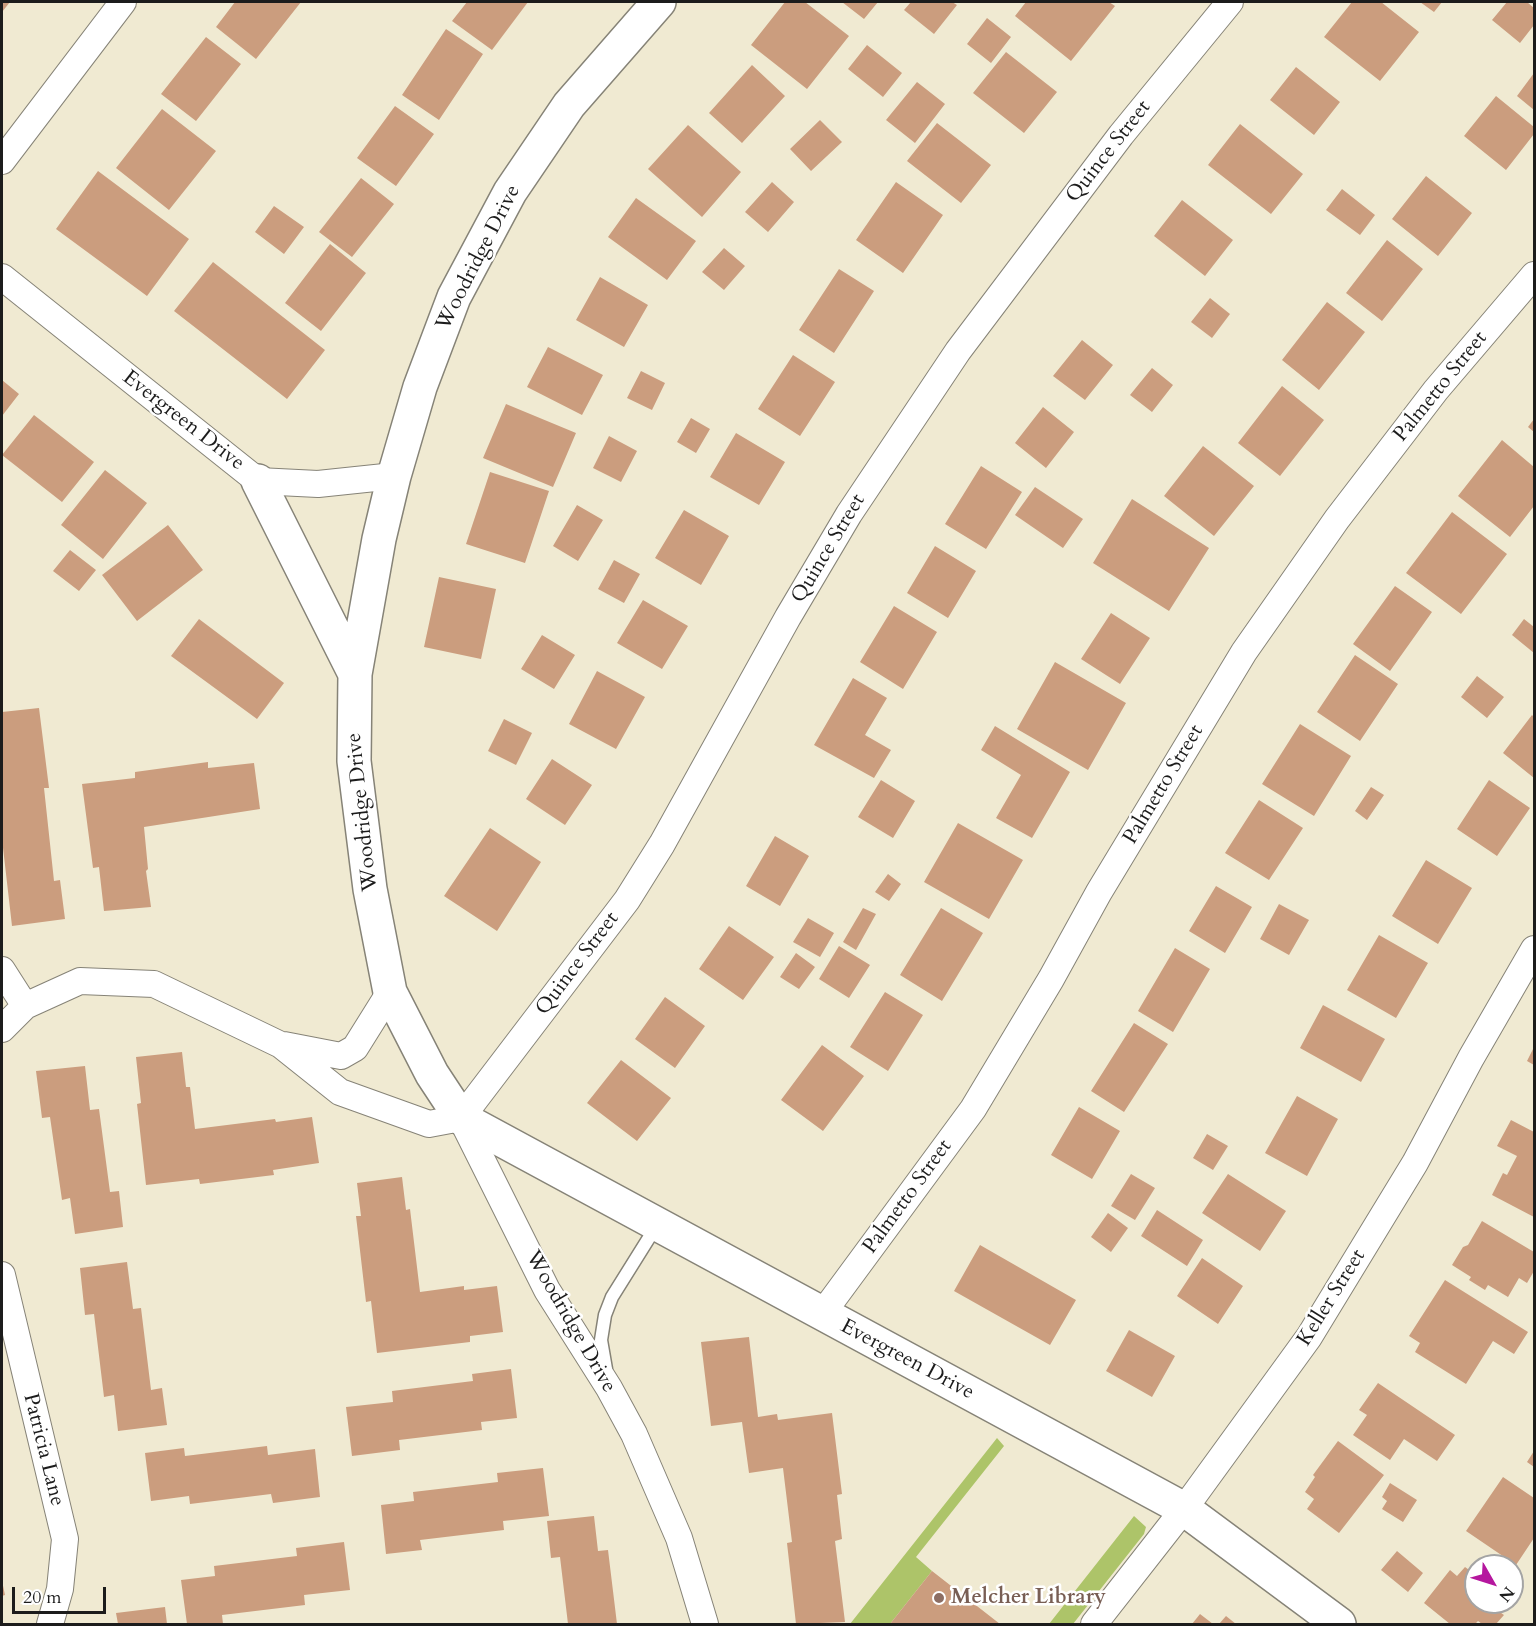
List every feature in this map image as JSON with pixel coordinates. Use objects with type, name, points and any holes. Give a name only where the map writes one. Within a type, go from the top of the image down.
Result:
[{"type":"street","points":[[2,161],[123,2]]},
{"type":"street","name":"Woodridge Drive","points":[[659,2],[569,105],[510,192],[454,297],[420,387],[394,476],[379,539],[355,674],[354,761],[370,889],[390,992],[432,1074],[461,1118],[547,1290],[609,1388],[634,1434],[679,1538],[705,1624]]},
{"type":"street","name":"Quince Street","points":[[461,1118],[627,900],[662,844],[788,617],[843,525],[951,360],[1121,135],[1230,2]]},
{"type":"street","name":"Palmetto Street","points":[[822,1314],[973,1109],[1051,979],[1099,892],[1244,652],[1337,519],[1436,390],[1534,275]]},
{"type":"street","name":"Evergreen Drive","points":[[2,277],[258,481],[318,484],[394,476]]},
{"type":"street","points":[[258,481],[355,674]]},
{"type":"street","name":"Keller Street","points":[[1094,1624],[1184,1509],[1309,1337],[1414,1163],[1534,949]]},
{"type":"street","points":[[2,970],[25,1006]]},
{"type":"street","points":[[2,1029],[25,1006],[80,981],[154,984],[281,1045],[340,1092],[429,1124],[461,1118]]},
{"type":"street","points":[[281,1045],[341,1056],[355,1048],[390,992]]},
{"type":"street","name":"Evergreen Drive","points":[[461,1118],[1184,1509],[1339,1624]]},
{"type":"street","name":"Patricia Lane","points":[[2,1275],[16,1344],[65,1539],[60,1589],[50,1624]]},
{"type":"lane","points":[[609,1388],[601,1340],[604,1315],[612,1297],[657,1224]]},
{"type":"green space","points":[[997,1438],[1004,1446],[916,1557],[932,1571],[890,1624],[850,1624]]},
{"type":"green space","points":[[1134,1516],[1146,1527],[1144,1534],[1073,1624],[1049,1624]]},
{"type":"building","points":[[2,2],[10,2],[2,12]]},
{"type":"building","points":[[235,2],[301,2],[256,59],[216,27]]},
{"type":"building","points":[[467,2],[528,2],[492,50],[452,21]]},
{"type":"building","points":[[785,2],[805,2],[849,36],[807,89],[751,45]]},
{"type":"building","points":[[842,2],[878,2],[864,19]]},
{"type":"building","points":[[911,2],[952,2],[957,5],[934,34],[904,10]]},
{"type":"building","points":[[1026,2],[1109,2],[1115,6],[1071,61],[1015,16]]},
{"type":"building","points":[[1352,2],[1381,2],[1419,32],[1380,81],[1324,37]]},
{"type":"building","points":[[1420,2],[1442,2],[1434,12]]},
{"type":"building","points":[[1507,2],[1527,2],[1534,8],[1534,25],[1520,43],[1492,20]]},
{"type":"building","points":[[987,18],[1011,37],[991,63],[967,44]]},
{"type":"building","points":[[446,29],[483,54],[439,120],[402,95]]},
{"type":"building","points":[[206,37],[241,64],[196,121],[161,94]]},
{"type":"building","points":[[867,45],[902,73],[883,97],[848,69]]},
{"type":"building","points":[[1006,52],[1057,92],[1024,133],[973,93]]},
{"type":"building","points":[[752,65],[785,96],[742,143],[709,113]]},
{"type":"building","points":[[1296,67],[1340,102],[1314,135],[1270,100]]},
{"type":"building","points":[[1534,73],[1534,110],[1517,96]]},
{"type":"building","points":[[917,82],[945,104],[915,143],[886,120]]},
{"type":"building","points":[[1496,96],[1534,127],[1534,134],[1506,170],[1464,136]]},
{"type":"building","points":[[395,106],[434,134],[396,186],[357,158]]},
{"type":"building","points":[[162,109],[216,151],[169,210],[116,168]]},
{"type":"building","points":[[820,120],[842,142],[811,171],[790,149]]},
{"type":"building","points":[[937,123],[991,165],[961,203],[907,161]]},
{"type":"building","points":[[1240,124],[1303,174],[1271,214],[1208,165]]},
{"type":"building","points":[[688,125],[741,172],[702,217],[648,169]]},
{"type":"building","points":[[98,171],[189,239],[147,296],[56,229]]},
{"type":"building","points":[[1426,176],[1472,213],[1438,256],[1392,219]]},
{"type":"building","points":[[361,178],[394,204],[352,257],[319,232]]},
{"type":"building","points":[[772,182],[794,202],[768,232],[745,212]]},
{"type":"building","points":[[896,182],[943,215],[903,273],[856,240]]},
{"type":"building","points":[[1342,189],[1375,215],[1360,235],[1326,210]]},
{"type":"building","points":[[636,198],[696,241],[667,280],[608,237]]},
{"type":"building","points":[[1182,200],[1233,240],[1205,276],[1154,236]]},
{"type":"building","points":[[274,206],[304,227],[284,254],[255,232]]},
{"type":"building","points":[[1387,240],[1423,269],[1382,321],[1346,293]]},
{"type":"building","points":[[330,244],[366,273],[321,331],[285,303]]},
{"type":"building","points":[[724,248],[745,266],[724,290],[702,272]]},
{"type":"building","points":[[213,262],[325,350],[287,399],[174,311]]},
{"type":"building","points":[[839,269],[874,291],[834,353],[799,330]]},
{"type":"building","points":[[600,277],[648,305],[624,347],[576,320]]},
{"type":"building","points":[[1210,298],[1230,314],[1212,338],[1191,322]]},
{"type":"building","points":[[1327,302],[1365,332],[1319,390],[1282,360]]},
{"type":"building","points":[[1082,340],[1113,365],[1085,400],[1053,376]]},
{"type":"building","points":[[548,347],[603,375],[582,415],[527,387]]},
{"type":"building","points":[[793,355],[835,382],[800,436],[758,409]]},
{"type":"building","points":[[1152,368],[1173,385],[1152,412],[1130,395]]},
{"type":"building","points":[[641,371],[665,383],[652,410],[627,398]]},
{"type":"building","points":[[2,380],[19,394],[2,416]]},
{"type":"building","points":[[1282,386],[1324,420],[1280,476],[1238,443]]},
{"type":"building","points":[[506,404],[576,433],[553,487],[483,458]]},
{"type":"building","points":[[1043,407],[1074,432],[1046,468],[1015,443]]},
{"type":"building","points":[[34,415],[94,462],[62,502],[2,455]]},
{"type":"building","points":[[691,418],[710,429],[696,453],[677,442]]},
{"type":"building","points":[[1534,419],[1534,432],[1528,427]]},
{"type":"building","points":[[736,433],[785,462],[759,505],[710,477]]},
{"type":"building","points":[[609,436],[637,451],[621,482],[593,468]]},
{"type":"building","points":[[1502,440],[1534,467],[1534,506],[1510,537],[1458,496]]},
{"type":"building","points":[[1203,446],[1254,486],[1214,536],[1164,496]]},
{"type":"building","points":[[981,466],[1022,492],[986,549],[945,524]]},
{"type":"building","points":[[105,470],[147,503],[103,559],[61,525]]},
{"type":"building","points":[[490,472],[549,491],[525,563],[466,544]]},
{"type":"building","points":[[1035,487],[1083,519],[1063,548],[1015,515]]},
{"type":"building","points":[[1132,499],[1209,548],[1169,611],[1093,563]]},
{"type":"building","points":[[577,505],[603,520],[578,561],[553,546]]},
{"type":"building","points":[[684,510],[729,536],[701,585],[655,558]]},
{"type":"building","points":[[1452,512],[1507,554],[1461,614],[1406,573]]},
{"type":"building","points":[[168,525],[203,570],[137,621],[102,575]]},
{"type":"building","points":[[935,546],[976,571],[948,618],[907,593]]},
{"type":"building","points":[[70,550],[96,570],[79,591],[53,571]]},
{"type":"building","points":[[614,560],[640,574],[624,603],[598,589]]},
{"type":"building","points":[[439,577],[496,589],[481,659],[424,647]]},
{"type":"building","points":[[1395,586],[1432,612],[1390,671],[1353,644]]},
{"type":"building","points":[[643,600],[688,626],[662,669],[617,643]]},
{"type":"building","points":[[894,606],[937,632],[903,689],[860,662]]},
{"type":"building","points":[[1111,613],[1150,638],[1120,684],[1081,659]]},
{"type":"building","points":[[199,619],[284,683],[257,719],[171,656]]},
{"type":"building","points":[[1524,619],[1534,627],[1534,653],[1512,635]]},
{"type":"building","points":[[542,635],[575,655],[554,689],[521,669]]},
{"type":"building","points":[[1355,655],[1398,684],[1360,741],[1317,712]]},
{"type":"building","points":[[1055,662],[1126,703],[1088,770],[1017,729]]},
{"type":"building","points":[[597,671],[645,697],[616,749],[569,724]]},
{"type":"building","points":[[1477,676],[1504,697],[1487,718],[1461,697]]},
{"type":"building","points":[[853,678],[887,698],[865,735],[891,750],[874,778],[814,745]]},
{"type":"building","points":[[39,708],[49,788],[44,788],[54,881],[60,880],[65,919],[12,926],[2,839],[2,712]]},
{"type":"building","points":[[1532,715],[1534,717],[1534,778],[1503,753]]},
{"type":"building","points":[[504,719],[532,733],[516,765],[488,751]]},
{"type":"building","points":[[1300,724],[1351,756],[1314,816],[1262,784]]},
{"type":"building","points":[[995,726],[1070,772],[1032,838],[996,818],[1021,775],[981,750]]},
{"type":"building","points":[[552,759],[592,785],[565,825],[526,799]]},
{"type":"building","points":[[208,762],[208,768],[254,763],[260,809],[144,827],[148,869],[146,871],[151,907],[104,911],[99,867],[93,868],[82,784],[135,778],[135,772]]},
{"type":"building","points":[[881,780],[915,801],[893,838],[858,817]]},
{"type":"building","points":[[1489,780],[1530,808],[1497,856],[1457,829]]},
{"type":"building","points":[[1371,787],[1384,795],[1367,820],[1355,811]]},
{"type":"building","points":[[1259,800],[1303,828],[1269,880],[1225,853]]},
{"type":"building","points":[[958,823],[1023,860],[989,919],[924,882]]},
{"type":"building","points":[[490,828],[541,862],[497,931],[444,896]]},
{"type":"building","points":[[775,836],[809,856],[780,906],[746,886]]},
{"type":"building","points":[[1426,860],[1472,888],[1438,944],[1392,916]]},
{"type":"building","points":[[888,874],[901,884],[889,901],[875,892]]},
{"type":"building","points":[[1216,886],[1252,907],[1225,953],[1189,931]]},
{"type":"building","points":[[1279,904],[1309,920],[1289,955],[1260,939]]},
{"type":"building","points":[[863,908],[876,914],[856,950],[843,942]]},
{"type":"building","points":[[941,908],[983,933],[942,1001],[900,975]]},
{"type":"building","points":[[808,918],[834,933],[820,957],[793,942]]},
{"type":"building","points":[[729,926],[774,957],[743,1000],[699,969]]},
{"type":"building","points":[[1379,935],[1428,963],[1396,1018],[1347,990]]},
{"type":"building","points":[[839,946],[870,965],[849,998],[819,979]]},
{"type":"building","points":[[1175,948],[1210,969],[1173,1032],[1138,1011]]},
{"type":"building","points":[[796,953],[815,967],[799,989],[780,977]]},
{"type":"building","points":[[885,992],[923,1015],[888,1071],[850,1047]]},
{"type":"building","points":[[665,997],[705,1026],[675,1068],[635,1039]]},
{"type":"building","points":[[1323,1005],[1385,1039],[1361,1082],[1300,1048]]},
{"type":"building","points":[[1134,1023],[1168,1044],[1124,1112],[1091,1091]]},
{"type":"building","points":[[822,1045],[864,1076],[823,1131],[781,1100]]},
{"type":"building","points":[[1534,1047],[1534,1065],[1527,1061]]},
{"type":"building","points":[[182,1052],[186,1087],[190,1087],[195,1129],[312,1117],[319,1163],[273,1170],[274,1175],[200,1184],[199,1179],[146,1185],[137,1104],[141,1103],[136,1057]]},
{"type":"building","points":[[621,1060],[671,1098],[637,1141],[587,1103]]},
{"type":"building","points":[[85,1066],[90,1110],[99,1109],[110,1192],[119,1191],[123,1227],[75,1234],[70,1198],[62,1200],[50,1117],[42,1118],[36,1071]]},
{"type":"building","points":[[1297,1096],[1338,1119],[1307,1176],[1265,1153]]},
{"type":"building","points":[[1079,1107],[1120,1131],[1092,1179],[1051,1155]]},
{"type":"building","points":[[1511,1120],[1534,1132],[1534,1217],[1492,1195],[1503,1173],[1507,1175],[1517,1156],[1497,1146]]},
{"type":"building","points":[[1207,1134],[1228,1146],[1213,1170],[1193,1158]]},
{"type":"building","points":[[1131,1174],[1155,1188],[1135,1220],[1111,1206]]},
{"type":"building","points":[[1228,1174],[1286,1211],[1260,1251],[1202,1213]]},
{"type":"building","points":[[402,1177],[406,1210],[410,1209],[420,1292],[464,1286],[464,1290],[497,1286],[503,1332],[470,1336],[470,1342],[377,1353],[371,1301],[366,1302],[356,1216],[361,1216],[357,1183]]},
{"type":"building","points":[[1157,1210],[1203,1240],[1187,1266],[1141,1236]]},
{"type":"building","points":[[1108,1213],[1128,1228],[1111,1252],[1091,1237]]},
{"type":"building","points":[[1482,1221],[1534,1252],[1534,1271],[1527,1283],[1519,1278],[1508,1297],[1488,1285],[1485,1290],[1469,1280],[1471,1277],[1452,1265],[1463,1247],[1468,1245]]},
{"type":"building","points":[[980,1245],[1076,1300],[1050,1345],[954,1291]]},
{"type":"building","points":[[1202,1258],[1243,1286],[1218,1324],[1177,1296]]},
{"type":"building","points":[[127,1262],[133,1309],[141,1308],[151,1390],[162,1388],[167,1425],[118,1431],[114,1395],[104,1397],[94,1314],[85,1315],[80,1268]]},
{"type":"building","points":[[1445,1280],[1528,1332],[1514,1354],[1493,1341],[1466,1384],[1415,1352],[1420,1343],[1409,1336]]},
{"type":"building","points":[[1129,1330],[1175,1356],[1152,1397],[1106,1371]]},
{"type":"building","points":[[749,1337],[758,1417],[777,1414],[778,1420],[832,1413],[842,1494],[837,1495],[842,1539],[835,1541],[845,1622],[796,1624],[787,1543],[792,1542],[783,1468],[749,1473],[742,1422],[711,1426],[701,1342]]},
{"type":"building","points":[[511,1369],[517,1418],[481,1422],[482,1430],[399,1440],[400,1450],[352,1456],[346,1407],[393,1402],[392,1391],[473,1381],[472,1374]]},
{"type":"building","points":[[1378,1383],[1455,1435],[1437,1461],[1404,1439],[1390,1460],[1353,1435],[1367,1415],[1359,1410]]},
{"type":"building","points":[[1338,1441],[1384,1475],[1339,1533],[1307,1509],[1314,1499],[1305,1492],[1315,1477],[1313,1475]]},
{"type":"building","points":[[267,1446],[268,1455],[315,1449],[320,1497],[273,1503],[271,1494],[190,1504],[189,1496],[151,1501],[145,1453],[184,1448],[185,1456]]},
{"type":"building","points":[[1534,1451],[1534,1467],[1527,1462]]},
{"type":"building","points":[[543,1468],[549,1516],[503,1521],[504,1530],[420,1540],[422,1550],[386,1554],[381,1505],[414,1501],[413,1492],[498,1482],[497,1473]]},
{"type":"building","points":[[1503,1477],[1534,1498],[1534,1538],[1523,1554],[1500,1554],[1466,1531]]},
{"type":"building","points":[[1390,1483],[1417,1500],[1403,1522],[1382,1509],[1387,1501],[1382,1497]]},
{"type":"building","points":[[594,1516],[598,1551],[608,1550],[617,1624],[568,1624],[560,1557],[551,1558],[547,1521]]},
{"type":"building","points":[[344,1542],[350,1590],[304,1595],[305,1605],[222,1615],[223,1624],[187,1624],[181,1580],[215,1576],[214,1566],[297,1556],[296,1548]]},
{"type":"building","points":[[1397,1551],[1423,1573],[1408,1592],[1381,1570]]},
{"type":"building","points":[[1464,1568],[1464,1614],[1504,1615],[1496,1624],[1482,1624],[1478,1621],[1475,1624],[1450,1624],[1424,1603],[1450,1570],[1457,1576]]},
{"type":"building","name":"Melcher Library","points":[[932,1571],[1000,1624],[890,1624]]},
{"type":"building","points":[[165,1607],[167,1624],[118,1624],[116,1613]]},
{"type":"building","points":[[1200,1614],[1213,1624],[1192,1624]]},
{"type":"building","points":[[1226,1616],[1236,1624],[1219,1624]]},
{"type":"place","name":"Melcher Library","points":[[939,1598]]}]
